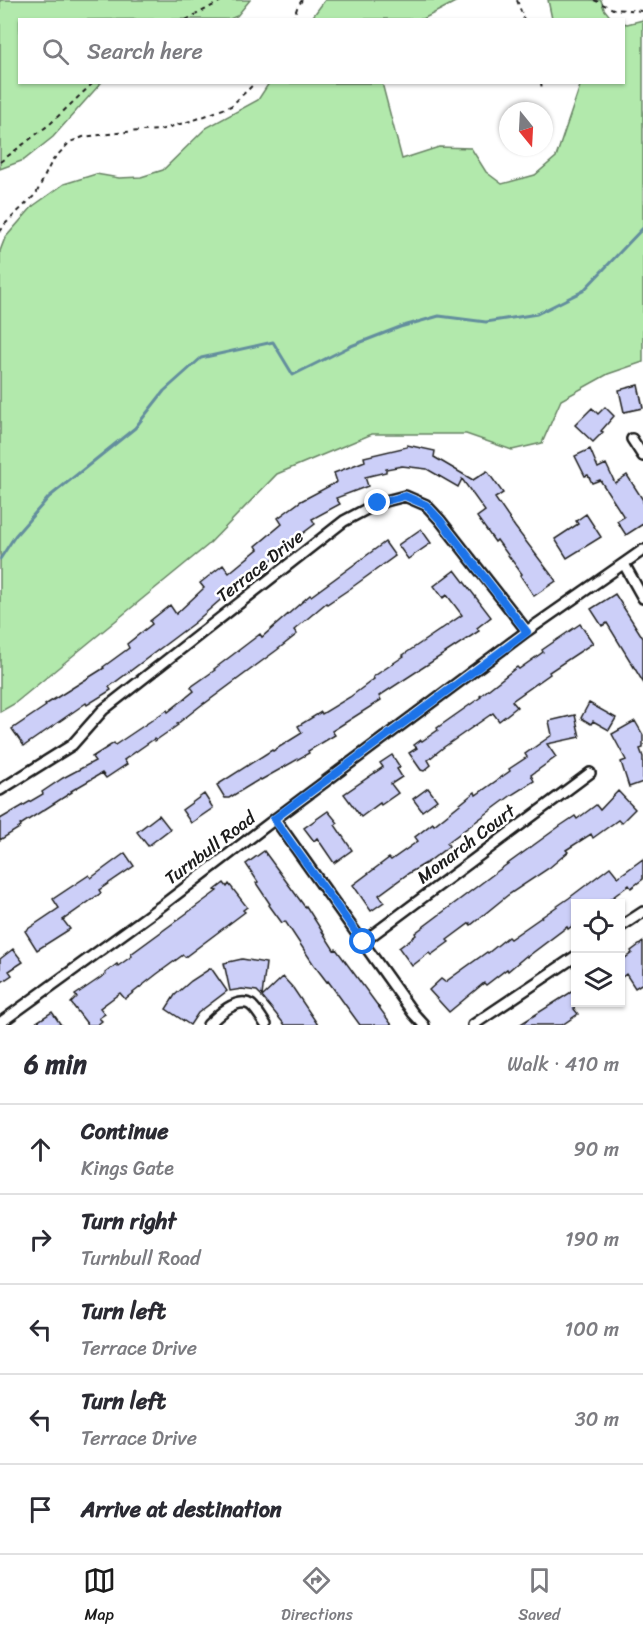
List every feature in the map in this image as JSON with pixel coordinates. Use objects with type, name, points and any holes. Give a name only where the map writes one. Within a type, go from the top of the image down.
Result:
[{"type":"street","points":[[632,439],[643,456]]},
{"type":"street","name":"Terrace Drive","points":[[0,790],[72,745],[103,710],[344,521],[378,503],[405,496],[426,505],[527,632]]},
{"type":"street","name":"Turnbull Road","points":[[0,1023],[160,907],[274,819],[527,632],[643,550]]},
{"type":"street","points":[[624,564],[643,598]]},
{"type":"street","name":"Monarch Court","points":[[363,942],[590,773]]},
{"type":"street","points":[[274,819],[413,1013],[424,1025]]},
{"type":"street","points":[[625,924],[643,912]]},
{"type":"street","points":[[473,1025],[571,959]]},
{"type":"street","points":[[208,1025],[229,1008],[245,1003],[252,1006],[261,1023]]},
{"type":"path","points":[[190,18],[223,0]]},
{"type":"path","points":[[294,18],[302,0]]},
{"type":"path","points":[[517,0],[523,18]]},
{"type":"path","points":[[594,0],[613,9],[643,11]]},
{"type":"path","points":[[0,162],[50,124],[92,84]]},
{"type":"path","points":[[0,232],[5,224],[36,194],[52,161],[70,142],[83,137],[160,130],[197,119],[231,106],[254,84]]},
{"type":"path","points":[[541,84],[542,90]]},
{"type":"green space","points":[[0,0],[250,0],[237,16],[232,18],[18,18],[18,84],[100,84],[53,137],[24,160],[0,169]]},
{"type":"green space","points":[[325,0],[459,0],[425,18],[312,18]]},
{"type":"green space","points":[[548,0],[601,0],[604,9],[611,18],[552,18]]},
{"type":"green space","points":[[643,20],[643,362],[608,374],[561,400],[542,443],[512,450],[466,434],[372,434],[277,474],[208,545],[14,704],[0,712],[0,251],[5,238],[33,206],[64,184],[96,174],[119,178],[141,177],[163,170],[206,128],[258,100],[268,84],[382,84],[402,159],[439,147],[471,148],[486,172],[502,184],[535,175],[556,157],[581,84],[625,84],[625,23]]},
{"type":"building","points":[[638,385],[643,408],[624,412],[619,390]]},
{"type":"building","points":[[605,407],[614,416],[593,442],[575,425],[592,408],[598,414]]},
{"type":"building","points":[[407,445],[435,451],[434,457],[473,480],[487,471],[503,493],[495,498],[556,581],[534,596],[520,575],[522,574],[477,517],[485,511],[462,479],[458,487],[427,469],[402,466],[386,469],[386,472],[365,477],[368,486],[336,498],[340,504],[312,519],[315,524],[269,562],[267,559],[194,623],[109,687],[111,690],[87,705],[86,703],[24,746],[12,729],[104,668],[129,648],[127,644],[152,624],[150,621],[170,605],[176,614],[204,588],[200,583],[223,565],[229,573],[258,549],[256,546],[282,524],[278,518],[301,501],[337,482],[334,473],[365,461],[364,457],[407,447]]},
{"type":"building","points":[[590,449],[598,468],[606,464],[615,483],[627,475],[643,500],[643,524],[626,535],[617,521],[624,517],[600,480],[592,483],[588,475],[585,476],[575,456]]},
{"type":"building","points":[[586,514],[601,537],[567,558],[555,539],[578,524],[576,521]]},
{"type":"building","points":[[421,529],[431,543],[408,559],[398,545]]},
{"type":"building","points":[[385,542],[395,556],[326,603],[294,630],[297,634],[277,650],[204,703],[178,725],[124,760],[127,764],[106,778],[102,773],[71,791],[0,840],[0,819],[43,794],[42,792],[63,778],[95,761],[92,757],[114,743],[115,745],[167,710],[168,712],[194,691],[191,687],[260,634],[262,637],[310,595]]},
{"type":"building","points":[[455,570],[491,617],[477,628],[479,631],[379,696],[381,700],[332,731],[335,735],[308,751],[309,753],[229,798],[225,798],[217,785],[302,733],[298,726],[350,697],[403,655],[462,615],[447,595],[443,598],[434,586]]},
{"type":"building","points":[[615,594],[643,638],[643,682],[607,623],[602,626],[591,609]]},
{"type":"building","points":[[580,624],[593,643],[549,672],[550,674],[512,701],[517,707],[499,721],[493,713],[444,747],[428,760],[431,765],[424,771],[421,770],[409,753],[417,748],[414,745],[438,730],[437,728],[481,697],[517,667],[519,669]]},
{"type":"building","points":[[589,703],[616,718],[609,730],[593,721],[591,724],[581,718]]},
{"type":"building","points":[[575,715],[580,737],[547,744],[556,757],[531,775],[534,781],[447,843],[449,846],[428,862],[379,895],[384,902],[371,911],[353,885],[389,858],[391,860],[418,841],[415,837],[433,823],[434,825],[475,792],[476,795],[527,757],[525,754],[552,735],[549,721]]},
{"type":"building","points":[[635,721],[643,735],[643,748],[640,749],[643,757],[643,782],[629,787],[621,762],[626,760],[612,734]]},
{"type":"building","points":[[392,755],[400,767],[397,769],[402,777],[391,784],[398,793],[361,817],[344,794],[383,767],[380,763]]},
{"type":"building","points":[[428,788],[437,800],[422,811],[413,799]]},
{"type":"building","points":[[618,791],[635,809],[621,823],[618,820],[593,838],[591,834],[566,850],[568,852],[549,868],[508,895],[471,925],[470,923],[431,955],[429,953],[412,966],[399,948],[416,935],[415,933],[575,816],[577,819],[596,805],[600,810]]},
{"type":"building","points":[[204,794],[213,808],[191,823],[182,810]]},
{"type":"building","points":[[328,811],[338,823],[335,825],[352,850],[334,863],[317,838],[314,841],[304,828]]},
{"type":"building","points":[[159,815],[170,829],[148,846],[137,832]]},
{"type":"building","points":[[264,851],[306,906],[334,950],[336,949],[392,1025],[360,1025],[314,965],[285,921],[282,923],[246,864]]},
{"type":"building","points":[[125,853],[134,866],[99,890],[101,893],[63,920],[70,929],[37,950],[25,931],[59,908],[53,899],[89,875],[91,878]]},
{"type":"building","points":[[643,859],[643,879],[631,888],[629,885],[610,899],[571,899],[571,927],[568,929],[567,927],[508,971],[507,969],[486,985],[484,983],[449,1012],[429,990],[441,979],[445,982],[508,937],[510,939],[610,867],[618,877]]},
{"type":"building","points":[[224,883],[227,887],[229,884],[247,907],[243,910],[245,912],[125,999],[120,993],[100,1008],[105,1014],[99,1018],[102,1021],[97,1025],[88,1025],[71,1003],[77,997],[75,995],[117,964],[118,966],[132,956],[131,954],[217,891],[215,890]]},
{"type":"building","points":[[643,942],[643,983],[635,988],[625,975],[625,958],[632,953],[631,951]]},
{"type":"building","points":[[13,949],[23,962],[9,971],[12,975],[0,983],[0,959]]},
{"type":"building","points":[[242,959],[266,963],[262,996],[257,991],[242,989],[230,991],[224,963]]},
{"type":"building","points":[[211,968],[227,991],[198,1013],[190,1025],[166,1009],[175,995]]},
{"type":"building","points":[[283,977],[318,1025],[285,1025],[262,997]]},
{"type":"building","points":[[571,992],[571,1007],[574,1007],[578,1014],[562,1025],[519,1025]]},
{"type":"building","points":[[52,1012],[61,1025],[32,1025]]},
{"type":"waterway","points":[[0,559],[15,536],[49,497],[135,428],[164,391],[201,358],[273,342],[293,375],[351,346],[400,327],[439,316],[486,322],[537,314],[583,291],[643,228]]},
{"type":"route","points":[[363,942],[274,819],[527,632],[426,505],[405,496],[378,503]]}]
